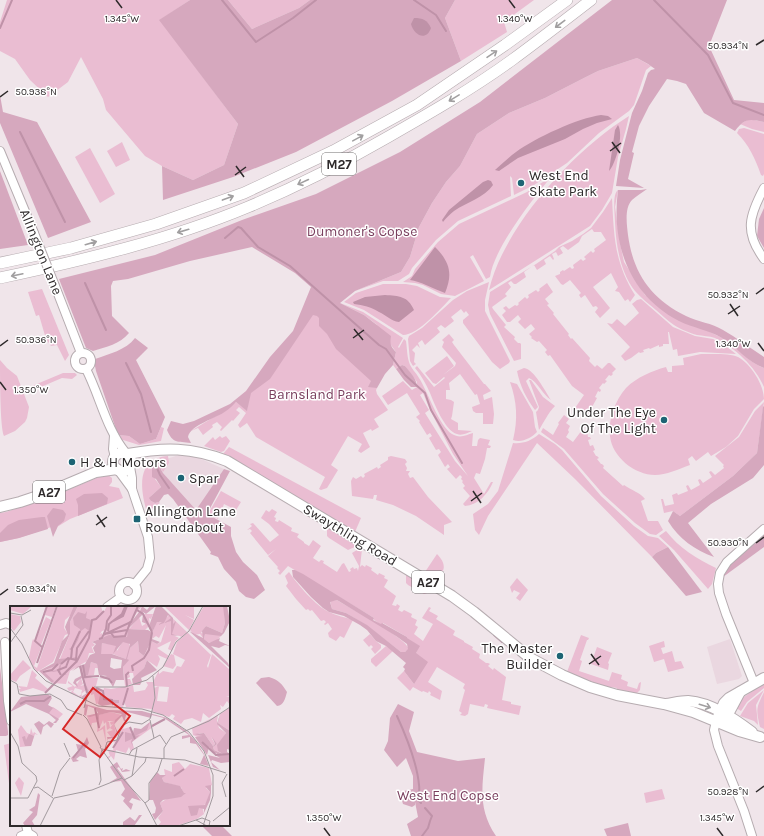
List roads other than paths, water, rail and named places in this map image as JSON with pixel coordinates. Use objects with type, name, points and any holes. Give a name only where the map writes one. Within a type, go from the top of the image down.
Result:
[{"type":"highway","name":"M27","points":[[0,262],[72,248],[156,224],[244,193],[334,151],[417,105],[505,46],[567,0]]},
{"type":"highway","name":"M27","points":[[0,278],[76,262],[195,228],[249,207],[324,172],[420,119],[474,86],[512,60],[591,0]]},
{"type":"main road","name":"Swaythling Road","points":[[127,454],[177,449],[193,450],[227,461],[452,596],[527,655],[562,676],[590,687],[617,695],[664,704],[692,712],[722,718]]},
{"type":"main road","name":"Swaythling Road","points":[[131,466],[155,451]]},
{"type":"main road","points":[[120,453],[127,454],[131,459],[131,466],[123,471],[117,469],[114,464],[114,458],[120,453]]},
{"type":"main road","name":"A27","points":[[96,472],[114,458]]},
{"type":"main road","name":"A27","points":[[0,507],[44,494],[96,472],[117,469]]},
{"type":"main road","points":[[722,718],[740,692],[764,678]]},
{"type":"main road","name":"A27","points":[[722,718],[762,738]]},
{"type":"street","name":"Allington Lane","points":[[0,151],[81,353]]},
{"type":"street","points":[[764,188],[751,216],[751,237],[756,248],[764,259]]},
{"type":"street","points":[[81,353],[87,353],[91,357],[90,365],[86,369],[81,369],[75,364],[76,356],[81,353]]},
{"type":"street","points":[[86,369],[95,386],[114,436],[127,454]]},
{"type":"street","points":[[114,436],[114,458]]},
{"type":"street","points":[[131,466],[132,489]]},
{"type":"street","points":[[117,469],[132,489],[148,536],[150,558],[147,569],[134,585]]},
{"type":"street","points":[[754,683],[730,625],[718,586],[720,573],[727,562],[764,529]]},
{"type":"street","points":[[126,583],[134,585],[137,592],[133,599],[126,600],[121,597],[119,590],[121,586],[126,583]]},
{"type":"street","points":[[108,606],[121,597]]},
{"type":"street","points":[[0,625],[6,623],[10,625]]},
{"type":"street","points":[[5,641],[10,714]]},
{"type":"street","points":[[722,718],[717,738],[718,746],[752,836]]},
{"type":"waterway","points":[[0,28],[12,0]]},
{"type":"waterway","points":[[222,0],[256,42],[293,18],[316,0]]},
{"type":"waterway","points":[[414,0],[436,15],[446,31]]},
{"type":"waterway","points":[[654,0],[708,55],[733,103],[764,115]]},
{"type":"waterway","points":[[20,132],[65,222]]},
{"type":"waterway","points":[[225,238],[238,227],[241,228],[258,247],[290,266],[379,345],[386,349],[405,375],[425,393],[431,410],[462,463]]},
{"type":"waterway","points":[[85,283],[106,330]]},
{"type":"waterway","points":[[126,363],[141,394],[151,432]]},
{"type":"waterway","points":[[154,461],[160,475],[169,488]]},
{"type":"waterway","points":[[494,635],[502,642]]},
{"type":"waterway","points":[[508,647],[514,652]]},
{"type":"waterway","points":[[397,716],[414,759],[418,776],[419,801],[421,803]]},
{"type":"waterway","points":[[422,836],[428,828],[432,816],[425,808]]},
{"type":"place","name":"West End Skate Park","points":[[521,183]]},
{"type":"place","name":"Under The Eye Of The Light","points":[[664,420]]},
{"type":"place","name":"H & H Motors","points":[[72,462]]},
{"type":"place","name":"Spar","points":[[181,478]]},
{"type":"place","name":"Allington Lane Roundabout","points":[[137,519]]},
{"type":"place","name":"The Master Builder","points":[[560,656]]},
{"type":"park label","name":"Dumoner's Copse","points":[[362,231]]},
{"type":"park label","name":"Barnsland Park","points":[[317,394]]},
{"type":"park label","name":"West End Copse","points":[[448,795]]}]
